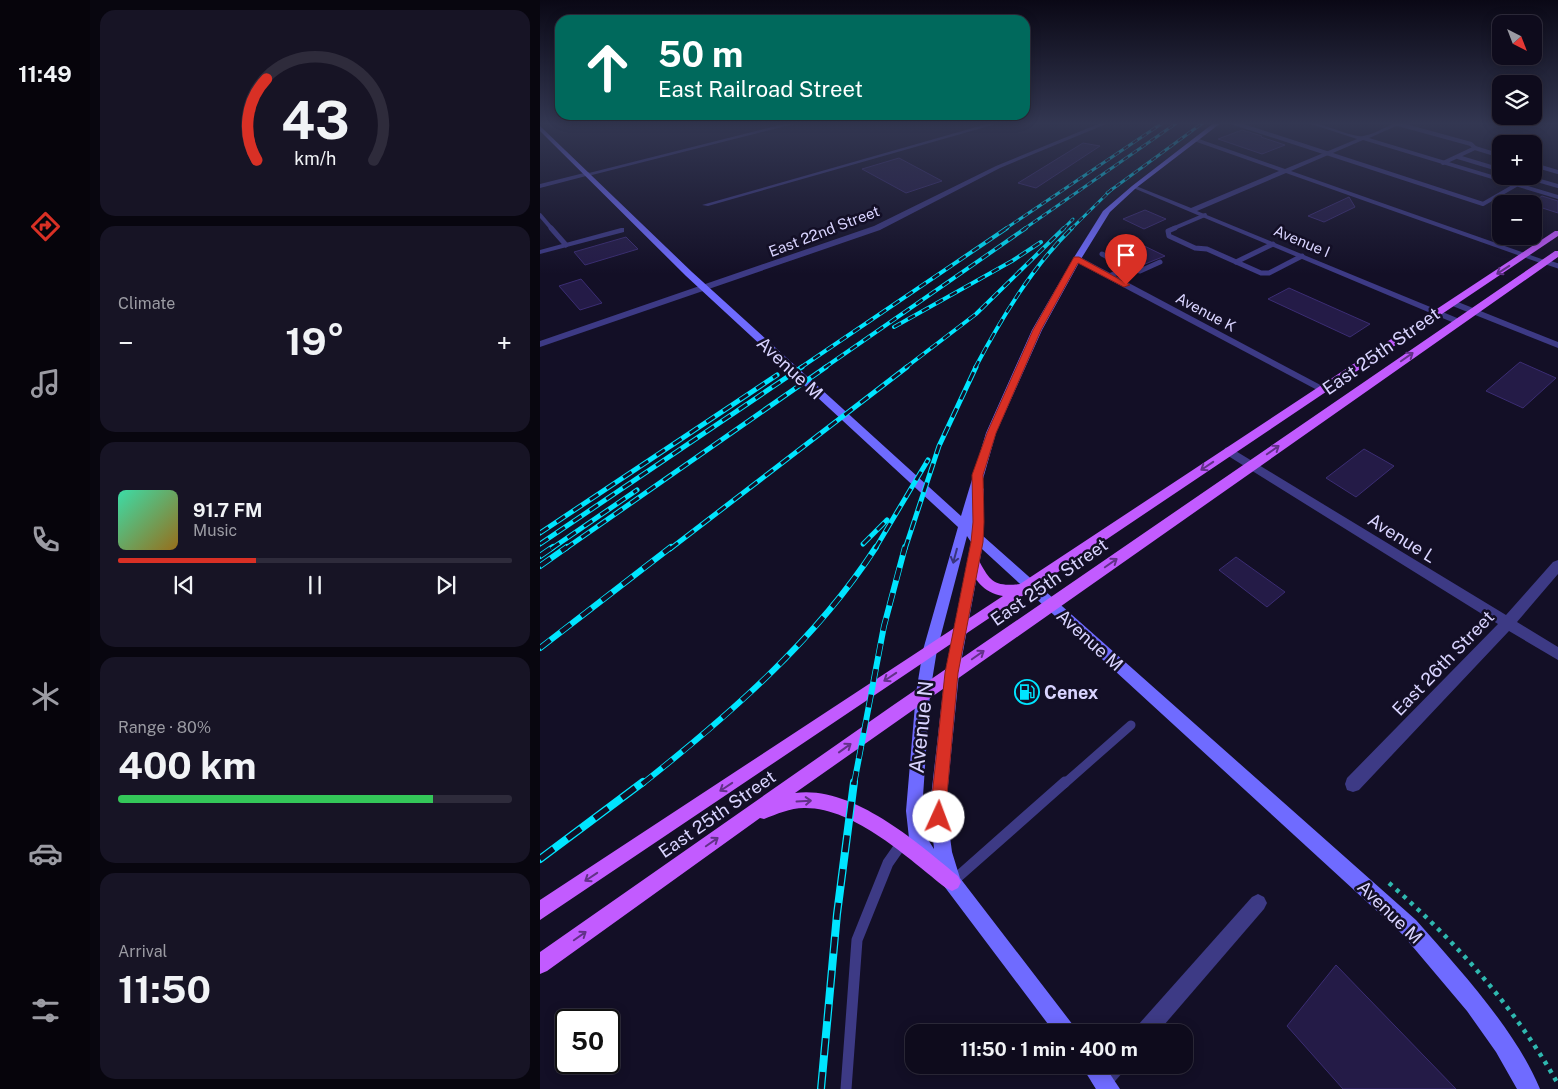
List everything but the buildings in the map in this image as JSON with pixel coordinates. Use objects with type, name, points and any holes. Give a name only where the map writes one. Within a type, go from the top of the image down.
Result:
[{"type":"main road","name":"Avenue N","points":[[1060,1024],[952,882],[922,848],[918,838],[914,811],[923,693],[930,650],[991,433],[1037,330],[1106,211],[1153,173]]},
{"type":"main road","name":"Avenue M","points":[[588,174],[689,274],[866,438],[1409,927],[1451,974],[1491,1026],[1529,1089]]},
{"type":"main road","name":"East 25th Street","points":[[540,911],[1558,233]]},
{"type":"main road","name":"East 25th Street","points":[[540,964],[923,693],[1558,253]]},
{"type":"main road","name":"Avenue N","points":[[952,882],[943,852],[938,806],[958,631],[973,562],[979,522],[978,475]]},
{"type":"main road","points":[[973,562],[982,581],[990,587],[1008,591],[1023,588]]},
{"type":"main road","points":[[741,821],[784,803],[808,800],[828,803],[850,810],[902,843],[952,882]]},
{"type":"street","points":[[540,186],[593,173]]},
{"type":"street","points":[[706,205],[817,173]]},
{"type":"street","name":"East 22nd Street","points":[[540,344],[876,228],[986,173]]},
{"type":"street","points":[[1192,210],[1278,173]]},
{"type":"street","points":[[1293,173],[1546,262]]},
{"type":"street","points":[[1476,173],[1492,178]]},
{"type":"street","points":[[1516,185],[1556,195]]},
{"type":"street","name":"Avenue I","points":[[1134,187],[1459,322]]},
{"type":"street","points":[[540,252],[621,230]]},
{"type":"street","name":"Avenue K","points":[[1077,259],[1323,389]]},
{"type":"street","points":[[1453,303],[1558,345]]},
{"type":"street","name":"Avenue L","points":[[1229,452],[1558,654]]},
{"type":"street","name":"East 26th Street","points":[[1352,784],[1508,624],[1558,565]]},
{"type":"street","points":[[1152,1024],[1258,903]]},
{"type":"lane","points":[[1385,173],[1483,204],[1516,185]]},
{"type":"lane","points":[[1542,181],[1558,186]]},
{"type":"lane","points":[[540,215],[566,245]]},
{"type":"lane","points":[[1205,215],[1168,231],[1169,236],[1195,248],[1207,249],[1261,273],[1269,273],[1302,256]]},
{"type":"lane","points":[[1236,262],[1273,244]]},
{"type":"lane","points":[[1102,254],[1128,268],[1140,271],[1160,262]]},
{"type":"lane","points":[[1546,262],[1558,266]]},
{"type":"lane","points":[[1109,276],[1128,268]]},
{"type":"lane","points":[[952,882],[1131,725]]},
{"type":"lane","points":[[846,1089],[857,940],[888,863],[902,843]]},
{"type":"railway","points":[[1005,229],[1088,173]]},
{"type":"railway","points":[[1024,229],[1105,173]]},
{"type":"railway","points":[[1111,190],[1135,173]]},
{"type":"railway","points":[[1071,229],[1111,190]]},
{"type":"railway","points":[[1107,193],[1111,190]]},
{"type":"railway","points":[[1064,228],[1073,219]]},
{"type":"railway","points":[[800,368],[1007,228]]},
{"type":"railway","points":[[824,368],[1026,228]]},
{"type":"railway","points":[[905,368],[976,314],[1064,228]]},
{"type":"railway","points":[[975,368],[1018,294],[1057,243],[1071,229]]},
{"type":"railway","points":[[894,327],[1012,261],[1041,242]]},
{"type":"railway","points":[[540,544],[802,367]]},
{"type":"railway","points":[[565,549],[826,367]]},
{"type":"railway","points":[[670,549],[907,367]]},
{"type":"railway","points":[[905,549],[939,446],[976,367]]},
{"type":"railway","points":[[540,533],[777,375]]},
{"type":"railway","points":[[875,549],[928,460]]},
{"type":"railway","points":[[551,549],[637,490]]},
{"type":"railway","points":[[863,544],[887,520]]},
{"type":"railway","points":[[540,556],[553,547]]},
{"type":"railway","points":[[540,566],[567,547]]},
{"type":"railway","points":[[540,648],[671,547]]},
{"type":"railway","points":[[642,784],[738,704],[769,675],[826,614],[876,547]]},
{"type":"railway","points":[[854,784],[884,626],[905,547]]},
{"type":"railway","points":[[540,859],[643,782]]},
{"type":"railway","points":[[821,1089],[837,914],[854,782]]},
{"type":"place","name":"Cenex","points":[[1027,692]]},
{"type":"route","points":[[939,817],[938,806],[952,673],[958,631],[977,542],[979,522],[978,475],[991,433],[1037,330],[1077,259],[1126,285]]}]
